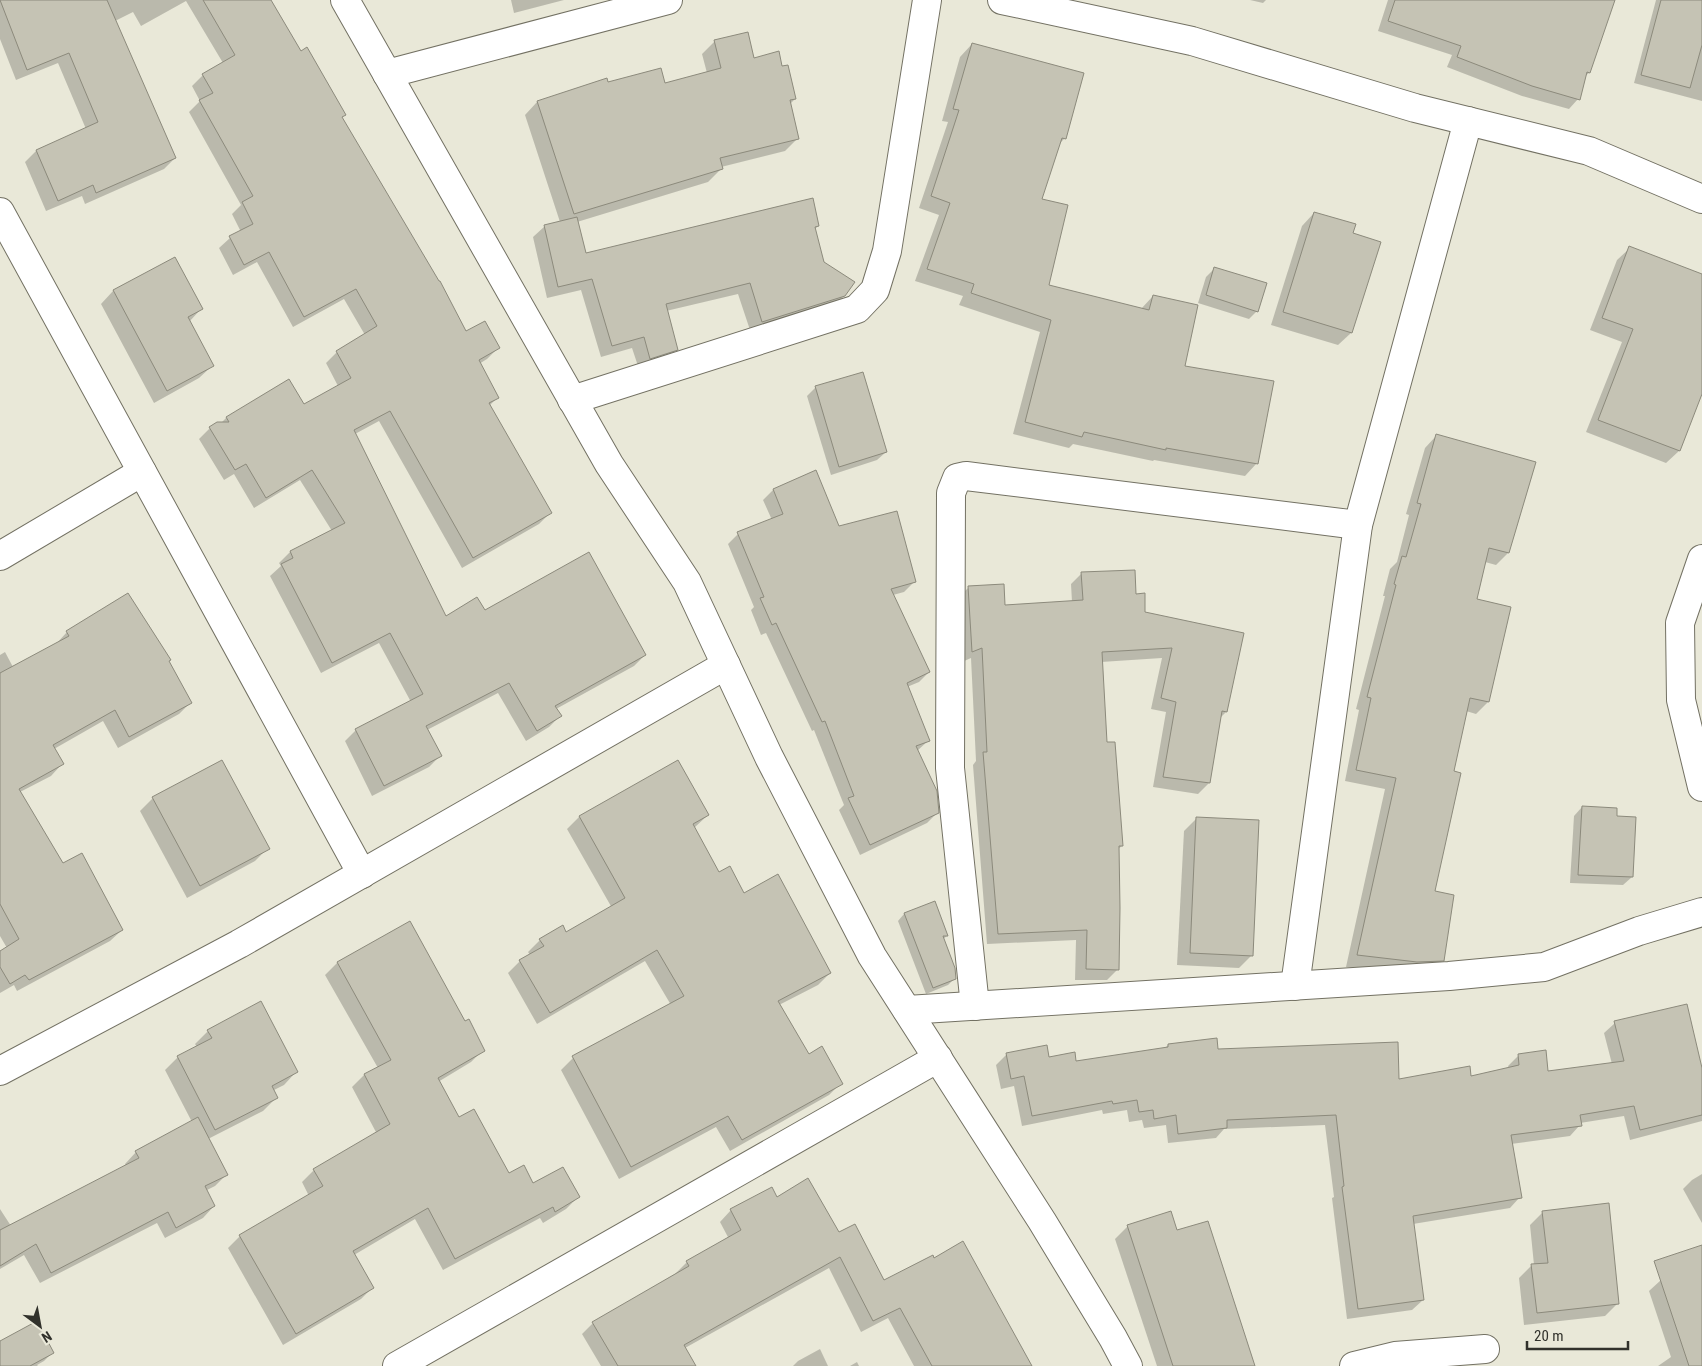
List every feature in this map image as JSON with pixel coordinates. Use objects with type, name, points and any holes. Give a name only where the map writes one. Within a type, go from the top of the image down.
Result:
[{"type":"street","points":[[345,0],[609,464],[687,582],[769,757],[872,956],[1042,1221],[1128,1366]]},
{"type":"street","points":[[387,74],[668,0]]},
{"type":"street","points":[[572,400],[857,309],[874,290],[887,251],[927,0]]},
{"type":"street","points":[[1002,0],[1192,41],[1415,108],[1590,151],[1702,199]]},
{"type":"street","points":[[1295,986],[1358,525],[1468,121]]},
{"type":"street","points":[[0,212],[362,874]]},
{"type":"street","points":[[0,556],[142,472]]},
{"type":"street","points":[[974,1006],[950,768],[951,493],[957,478],[966,476],[1358,525]]},
{"type":"street","points":[[1702,558],[1680,624],[1681,700],[1702,787]]},
{"type":"street","points":[[0,1072],[239,944],[726,665]]},
{"type":"street","points":[[907,1010],[1449,976],[1544,967],[1639,931],[1702,912]]},
{"type":"street","points":[[397,1366],[938,1058]]},
{"type":"street","points":[[1354,1366],[1394,1356],[1485,1349]]},
{"type":"building","points":[[0,0],[107,0],[176,158],[96,193],[93,185],[58,201],[36,150],[98,122],[69,53],[27,70]]},
{"type":"building","points":[[203,0],[271,0],[301,51],[307,47],[346,115],[342,117],[440,281],[466,331],[485,321],[500,348],[479,360],[499,398],[489,403],[552,513],[473,558],[390,411],[354,430],[446,616],[477,597],[485,610],[589,552],[646,655],[555,706],[562,716],[537,731],[509,683],[426,726],[442,756],[384,786],[355,729],[423,694],[390,633],[332,663],[281,564],[293,558],[290,551],[345,523],[312,470],[266,498],[246,464],[235,470],[209,427],[217,422],[229,422],[226,417],[289,379],[304,404],[351,378],[336,351],[377,326],[356,289],[304,317],[269,252],[244,265],[229,236],[253,224],[242,202],[253,196],[199,100],[213,93],[202,74],[235,55]]},
{"type":"building","points":[[1395,0],[1615,0],[1590,73],[1587,72],[1580,100],[1532,86],[1457,57],[1461,46],[1388,21]]},
{"type":"building","points":[[1661,0],[1702,0],[1702,45],[1690,88],[1641,75]]},
{"type":"building","points":[[748,32],[754,58],[779,51],[782,66],[788,65],[796,99],[790,100],[799,139],[720,158],[723,169],[574,214],[537,101],[607,78],[608,82],[661,68],[665,83],[721,68],[714,40]]},
{"type":"building","points":[[972,43],[1084,73],[1066,139],[1062,138],[1042,199],[1068,205],[1049,285],[1149,310],[1153,295],[1198,305],[1185,366],[1274,381],[1258,464],[1166,448],[1166,450],[1084,432],[1082,437],[1025,422],[1051,320],[971,293],[974,284],[927,269],[950,203],[931,196],[959,110],[953,109]]},
{"type":"building","points":[[813,198],[819,226],[815,227],[824,262],[855,282],[845,296],[762,322],[750,283],[666,304],[678,350],[650,359],[644,337],[612,346],[592,279],[558,287],[544,225],[577,217],[586,253]]},
{"type":"building","points":[[1314,212],[1356,224],[1353,233],[1381,242],[1352,333],[1283,312]]},
{"type":"building","points":[[1629,246],[1702,274],[1702,394],[1680,451],[1598,420],[1633,329],[1602,318]]},
{"type":"building","points":[[175,257],[203,309],[188,317],[214,366],[167,391],[113,290]]},
{"type":"building","points":[[1214,267],[1267,283],[1258,312],[1206,295]]},
{"type":"building","points":[[863,372],[887,452],[839,467],[815,386]]},
{"type":"building","points":[[1436,434],[1536,462],[1509,553],[1489,548],[1477,599],[1511,607],[1489,702],[1470,698],[1454,771],[1461,773],[1435,891],[1454,895],[1444,961],[1417,962],[1357,955],[1396,778],[1356,770],[1371,698],[1367,697],[1396,585],[1394,584],[1402,556],[1406,557],[1421,504],[1417,503]]},
{"type":"building","points":[[816,470],[839,526],[897,511],[916,582],[891,589],[930,672],[907,683],[930,741],[916,746],[937,791],[939,813],[870,845],[848,798],[854,796],[825,721],[822,722],[776,623],[772,625],[760,598],[764,597],[737,532],[783,514],[773,489]]},
{"type":"building","points":[[1135,570],[1136,594],[1145,593],[1145,612],[1244,633],[1227,712],[1222,711],[1210,783],[1163,777],[1176,702],[1161,698],[1172,648],[1102,652],[1107,742],[1115,742],[1123,846],[1119,846],[1119,970],[1086,969],[1087,930],[998,934],[983,752],[987,752],[982,648],[972,652],[968,586],[1004,584],[1005,605],[1083,600],[1081,572]]},
{"type":"building","points":[[128,593],[171,660],[169,661],[192,703],[129,737],[115,710],[53,745],[64,764],[19,789],[63,863],[82,853],[123,930],[29,980],[25,975],[10,984],[0,967],[0,951],[19,939],[0,904],[0,673],[69,636],[66,631]]},
{"type":"building","points":[[222,760],[270,849],[200,886],[152,797]]},
{"type":"building","points":[[678,760],[709,815],[693,824],[719,872],[730,866],[744,893],[778,874],[831,973],[778,1001],[809,1054],[822,1046],[843,1084],[742,1140],[728,1116],[631,1167],[572,1056],[684,996],[657,950],[550,1013],[519,960],[544,946],[539,939],[563,925],[566,932],[625,898],[579,816]]},
{"type":"building","points":[[1582,806],[1617,808],[1617,816],[1636,817],[1633,877],[1578,875]]},
{"type":"building","points":[[1196,817],[1259,820],[1253,956],[1190,953]]},
{"type":"building","points":[[935,901],[948,936],[943,936],[955,968],[956,979],[933,988],[904,913]]},
{"type":"building","points":[[410,921],[465,1021],[469,1019],[485,1051],[438,1078],[459,1117],[474,1109],[509,1173],[524,1165],[533,1183],[563,1167],[580,1197],[555,1212],[553,1207],[455,1259],[428,1208],[353,1251],[374,1288],[296,1334],[239,1235],[323,1186],[313,1169],[390,1124],[364,1074],[391,1060],[337,962]]},
{"type":"building","points":[[261,1001],[298,1072],[272,1086],[278,1098],[215,1130],[177,1056],[212,1038],[207,1030]]},
{"type":"building","points":[[1687,1004],[1702,1068],[1702,1115],[1640,1130],[1634,1106],[1580,1115],[1582,1126],[1511,1135],[1522,1198],[1413,1216],[1424,1300],[1358,1309],[1342,1187],[1344,1186],[1336,1115],[1227,1120],[1227,1128],[1178,1134],[1176,1115],[1154,1119],[1153,1110],[1139,1112],[1137,1100],[1113,1104],[1112,1101],[1032,1116],[1024,1076],[1011,1079],[1006,1053],[1047,1045],[1049,1057],[1075,1052],[1076,1061],[1168,1047],[1168,1044],[1217,1038],[1218,1049],[1398,1042],[1399,1079],[1470,1066],[1471,1076],[1519,1065],[1518,1054],[1546,1050],[1548,1071],[1624,1061],[1614,1021]]},
{"type":"building","points":[[198,1117],[228,1175],[205,1186],[215,1206],[176,1228],[168,1212],[51,1273],[36,1244],[0,1266],[0,1230],[139,1158],[135,1151]]},
{"type":"building","points":[[808,1178],[839,1232],[855,1224],[884,1280],[933,1255],[934,1258],[963,1241],[1032,1366],[932,1366],[900,1308],[873,1321],[840,1257],[684,1345],[696,1366],[618,1366],[592,1322],[689,1266],[686,1261],[741,1230],[730,1209],[772,1187],[777,1197]]},
{"type":"building","points":[[1609,1203],[1619,1304],[1537,1313],[1531,1264],[1548,1263],[1542,1211]]},
{"type":"building","points":[[1171,1211],[1177,1230],[1208,1221],[1255,1366],[1173,1366],[1127,1225]]},
{"type":"building","points":[[1702,1245],[1702,1366],[1689,1366],[1654,1261]]},
{"type":"building","points":[[37,1321],[54,1353],[30,1366],[0,1366],[0,1341]]}]
